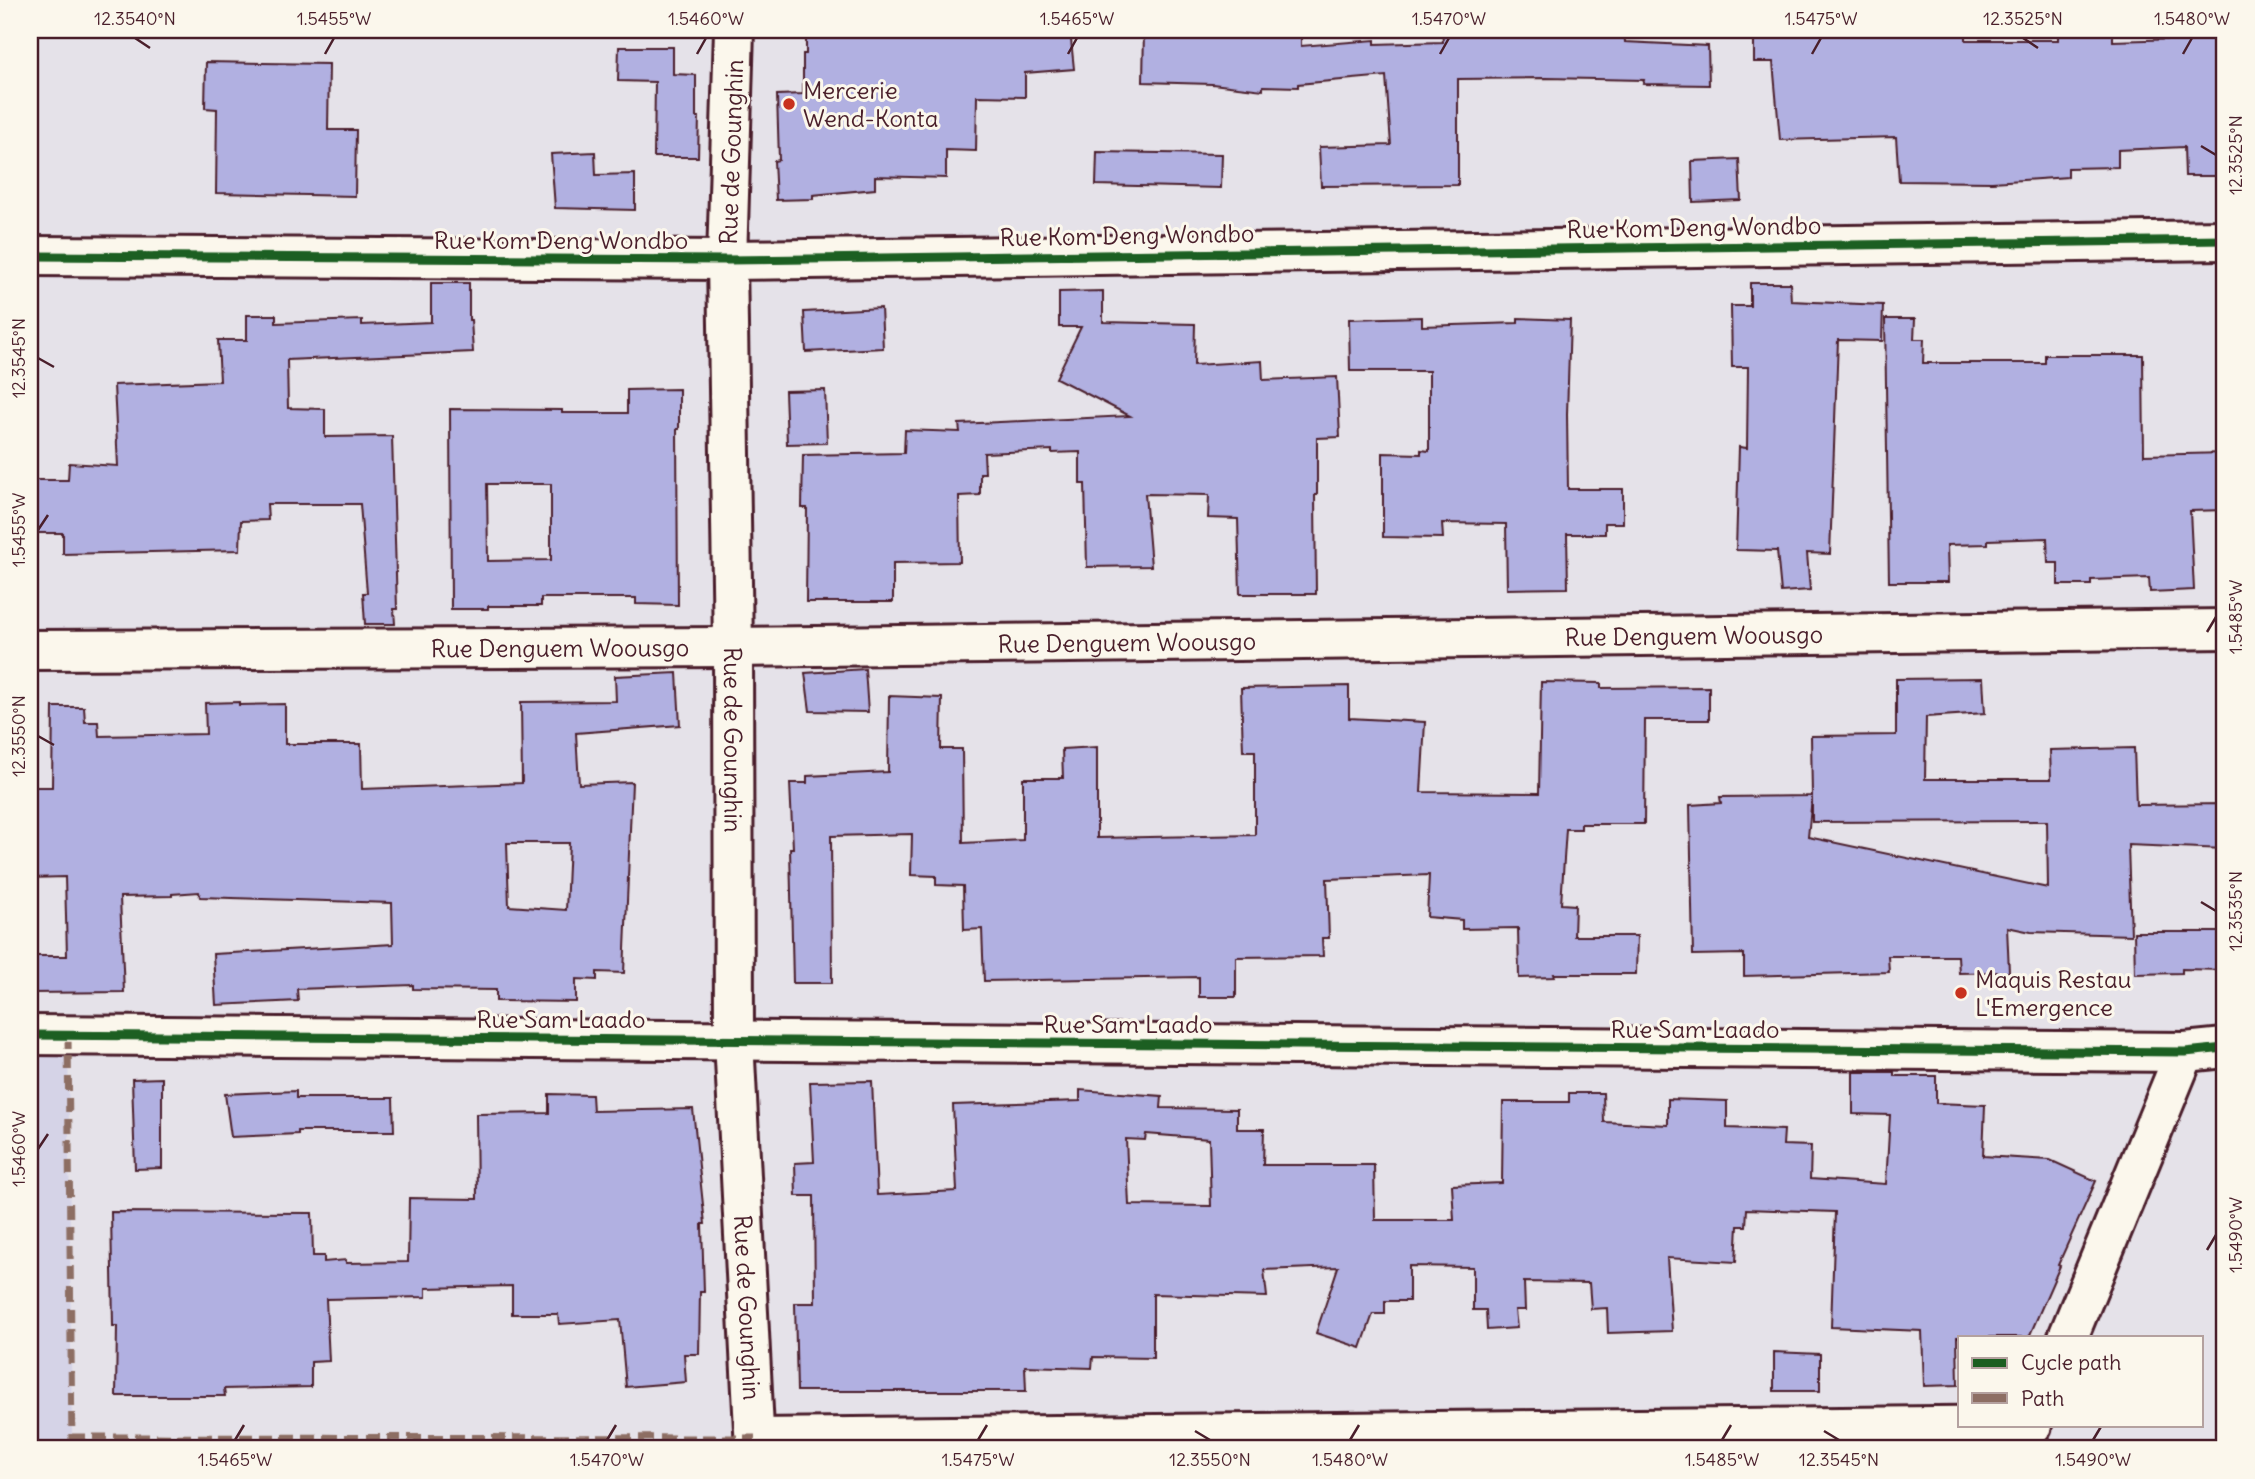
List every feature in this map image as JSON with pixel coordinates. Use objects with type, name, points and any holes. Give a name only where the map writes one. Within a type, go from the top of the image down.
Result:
[{"type":"street","name":"Rue de Gounghin","points":[[734,30],[727,260],[733,647],[734,1040],[755,1443]]},
{"type":"street","name":"Rue Kom Deng Wondbo","points":[[30,256],[727,260],[2225,240]]},
{"type":"street","name":"Rue Denguem Woousgo","points":[[30,650],[733,647],[2225,629]]},
{"type":"street","name":"Rue Sam Laado","points":[[30,1035],[2185,1052],[2225,1048]]},
{"type":"street","points":[[2068,1336],[2185,1052]]},
{"type":"street","points":[[755,1443],[1961,1426]]},
{"type":"street","points":[[2020,1449],[2032,1426]]},
{"type":"shaded area","points":[[30,1035],[68,1035],[72,1449],[30,1449]]},
{"type":"building","points":[[806,30],[1070,30],[1074,69],[1025,73],[1025,97],[977,96],[976,151],[946,150],[946,178],[875,176],[875,189],[813,195],[813,199],[776,200],[774,161],[779,160],[777,95],[803,94]]},
{"type":"building","points":[[1144,30],[1301,30],[1301,46],[1375,40],[1375,44],[1443,42],[1442,30],[1624,30],[1625,42],[1708,46],[1709,85],[1643,84],[1644,80],[1458,79],[1458,185],[1321,186],[1319,147],[1391,145],[1386,76],[1298,84],[1298,87],[1263,86],[1263,90],[1212,84],[1143,82]]},
{"type":"building","points":[[1754,30],[1966,30],[1966,40],[2058,40],[2058,30],[2113,30],[2113,41],[2179,39],[2178,30],[2225,30],[2225,176],[2185,176],[2184,147],[2118,150],[2118,167],[2068,168],[2068,177],[1992,182],[1899,181],[1896,137],[1780,140],[1773,62],[1754,62]]},
{"type":"building","points":[[619,47],[673,47],[673,74],[696,75],[698,157],[654,157],[655,82],[618,81]]},
{"type":"building","points":[[206,62],[329,64],[328,130],[356,130],[355,196],[216,193],[217,109],[205,108]]},
{"type":"building","points":[[595,152],[596,175],[635,174],[635,210],[555,208],[551,154]]},
{"type":"building","points":[[1097,152],[1222,154],[1221,188],[1096,185]]},
{"type":"building","points":[[1739,159],[1741,200],[1693,202],[1692,161]]},
{"type":"building","points":[[431,283],[469,283],[469,320],[473,352],[287,360],[288,408],[325,409],[325,437],[392,436],[397,609],[394,609],[395,624],[365,624],[363,593],[367,593],[360,504],[267,504],[268,520],[241,521],[240,550],[63,554],[63,533],[35,533],[34,480],[68,480],[69,463],[118,466],[114,385],[220,381],[218,340],[247,340],[247,315],[276,315],[276,323],[362,320],[362,325],[431,322]]},
{"type":"building","points":[[1750,283],[1790,283],[1791,301],[1883,305],[1882,341],[1838,340],[1830,554],[1807,553],[1810,590],[1781,592],[1777,551],[1736,550],[1739,447],[1747,448],[1748,367],[1732,367],[1731,306],[1750,306]]},
{"type":"building","points":[[1103,291],[1103,322],[1195,324],[1194,365],[1262,361],[1263,380],[1337,377],[1340,437],[1317,438],[1316,594],[1240,594],[1238,519],[1208,518],[1209,495],[1145,494],[1151,566],[1087,567],[1085,484],[1080,484],[1080,452],[1052,453],[1052,450],[984,453],[985,473],[980,473],[980,495],[959,496],[960,562],[893,563],[893,602],[806,602],[807,508],[802,508],[803,455],[904,453],[905,430],[960,432],[959,424],[1130,416],[1056,378],[1081,327],[1059,327],[1059,292]]},
{"type":"building","points":[[881,308],[883,348],[806,352],[804,312]]},
{"type":"building","points":[[1422,317],[1422,326],[1518,323],[1518,318],[1570,320],[1568,489],[1623,489],[1623,523],[1605,523],[1605,534],[1567,534],[1568,588],[1507,589],[1506,524],[1442,523],[1443,538],[1383,537],[1383,453],[1421,454],[1421,450],[1429,451],[1429,371],[1350,371],[1349,319]]},
{"type":"building","points":[[1885,319],[1915,319],[1914,339],[1924,339],[1923,363],[2045,363],[2045,355],[2143,355],[2144,455],[2225,453],[2225,510],[2190,511],[2194,590],[2150,592],[2149,578],[2091,580],[2091,585],[2058,585],[2058,563],[2048,563],[2047,538],[1988,540],[1988,544],[1947,545],[1948,582],[1889,582]]},
{"type":"building","points":[[679,389],[678,605],[636,604],[636,598],[541,598],[541,606],[451,609],[450,409],[627,413],[627,390]],"holes":[[[487,484],[551,484],[551,560],[488,561]]]},
{"type":"building","points":[[825,390],[827,443],[787,444],[785,391]]},
{"type":"building","points":[[865,669],[868,712],[810,711],[805,673]]},
{"type":"building","points":[[677,673],[680,725],[576,733],[579,784],[632,782],[624,973],[597,972],[597,980],[576,979],[576,1002],[496,1001],[496,990],[413,989],[413,985],[297,989],[298,1001],[216,1005],[213,954],[393,944],[392,903],[200,897],[199,892],[172,896],[120,897],[124,992],[30,993],[30,956],[67,956],[65,877],[30,878],[30,787],[52,787],[53,707],[84,707],[85,722],[98,722],[99,736],[206,734],[205,703],[285,704],[285,744],[361,744],[362,789],[522,783],[521,702],[616,701],[615,676]],"holes":[[[507,843],[569,843],[566,910],[509,906]]]},
{"type":"building","points":[[1983,678],[1985,713],[1926,717],[1925,779],[2051,779],[2050,750],[2134,748],[2136,805],[2225,804],[2225,849],[2128,845],[2131,935],[2031,932],[2007,927],[2009,972],[1959,973],[1958,956],[1888,956],[1889,972],[1744,976],[1744,954],[1693,955],[1690,805],[1721,803],[1720,797],[1812,796],[1811,736],[1896,735],[1896,679]],"holes":[[[1812,797],[1812,822],[2047,821],[2048,888],[1808,837]]]},
{"type":"building","points":[[1541,682],[1601,683],[1601,688],[1709,687],[1709,720],[1645,720],[1644,824],[1581,824],[1581,829],[1566,829],[1561,904],[1575,905],[1574,936],[1637,936],[1636,974],[1554,974],[1555,977],[1519,978],[1518,928],[1462,929],[1462,920],[1427,917],[1429,875],[1327,879],[1329,938],[1322,938],[1323,956],[1236,957],[1236,997],[1199,997],[1199,977],[984,981],[982,929],[964,930],[963,886],[936,885],[936,876],[911,875],[912,834],[831,836],[832,983],[793,983],[790,783],[807,783],[807,776],[888,772],[889,696],[942,698],[941,749],[962,749],[963,843],[1023,840],[1023,778],[1063,778],[1062,749],[1097,747],[1097,838],[1255,835],[1255,751],[1243,751],[1241,688],[1349,686],[1349,718],[1425,722],[1421,792],[1539,793]]},
{"type":"building","points":[[2134,932],[2225,932],[2225,970],[2182,969],[2182,973],[2135,974]]},
{"type":"building","points":[[1853,1072],[1936,1076],[1936,1103],[1985,1105],[1983,1156],[2050,1160],[2096,1181],[2029,1336],[1958,1336],[1958,1385],[1924,1386],[1922,1331],[1831,1327],[1835,1212],[1747,1209],[1746,1226],[1738,1226],[1736,1262],[1667,1258],[1672,1331],[1608,1333],[1607,1308],[1591,1309],[1589,1283],[1524,1282],[1525,1310],[1515,1310],[1517,1328],[1487,1330],[1486,1310],[1473,1310],[1473,1267],[1409,1266],[1409,1301],[1385,1301],[1385,1314],[1373,1314],[1361,1348],[1316,1333],[1338,1267],[1264,1270],[1267,1297],[1153,1294],[1153,1358],[1093,1357],[1092,1368],[1025,1366],[1026,1391],[797,1391],[795,1303],[815,1303],[814,1196],[796,1196],[795,1163],[814,1162],[810,1082],[872,1081],[877,1195],[957,1191],[953,1105],[1080,1101],[1080,1090],[1162,1096],[1161,1108],[1237,1109],[1237,1129],[1264,1129],[1263,1165],[1374,1165],[1375,1220],[1454,1220],[1452,1185],[1502,1183],[1503,1102],[1569,1102],[1569,1093],[1603,1093],[1604,1122],[1668,1125],[1668,1099],[1727,1101],[1727,1128],[1784,1130],[1783,1145],[1811,1146],[1810,1179],[1886,1184],[1890,1115],[1853,1114]],"holes":[[[1146,1134],[1209,1139],[1211,1206],[1129,1205],[1126,1139],[1145,1140]]]},
{"type":"building","points":[[162,1078],[162,1168],[135,1169],[132,1079]]},
{"type":"building","points":[[296,1091],[296,1098],[393,1098],[394,1131],[298,1131],[298,1134],[231,1137],[225,1094]]},
{"type":"building","points":[[549,1094],[592,1095],[593,1111],[693,1109],[705,1224],[702,1224],[704,1292],[700,1292],[699,1354],[684,1354],[686,1382],[626,1387],[620,1320],[559,1324],[558,1314],[512,1314],[512,1286],[426,1288],[426,1297],[326,1299],[329,1361],[311,1362],[311,1387],[224,1389],[225,1396],[116,1396],[117,1326],[113,1326],[111,1212],[312,1213],[313,1256],[324,1256],[324,1262],[408,1262],[409,1198],[477,1199],[476,1114],[549,1113]]},
{"type":"building","points":[[1774,1352],[1820,1354],[1820,1391],[1774,1391]]},
{"type":"marked path","points":[[68,1035],[72,1449]]},
{"type":"marked path","points":[[72,1437],[755,1438]]},
{"type":"cycle path","points":[[30,256],[727,260],[2225,240]]},
{"type":"cycle path","points":[[30,1035],[2185,1052],[2225,1048]]},
{"type":"place","name":"Mercerie Wend-Konta","points":[[789,104]]},
{"type":"place","name":"Maquis Restau L'Emergence","points":[[1961,993]]}]
